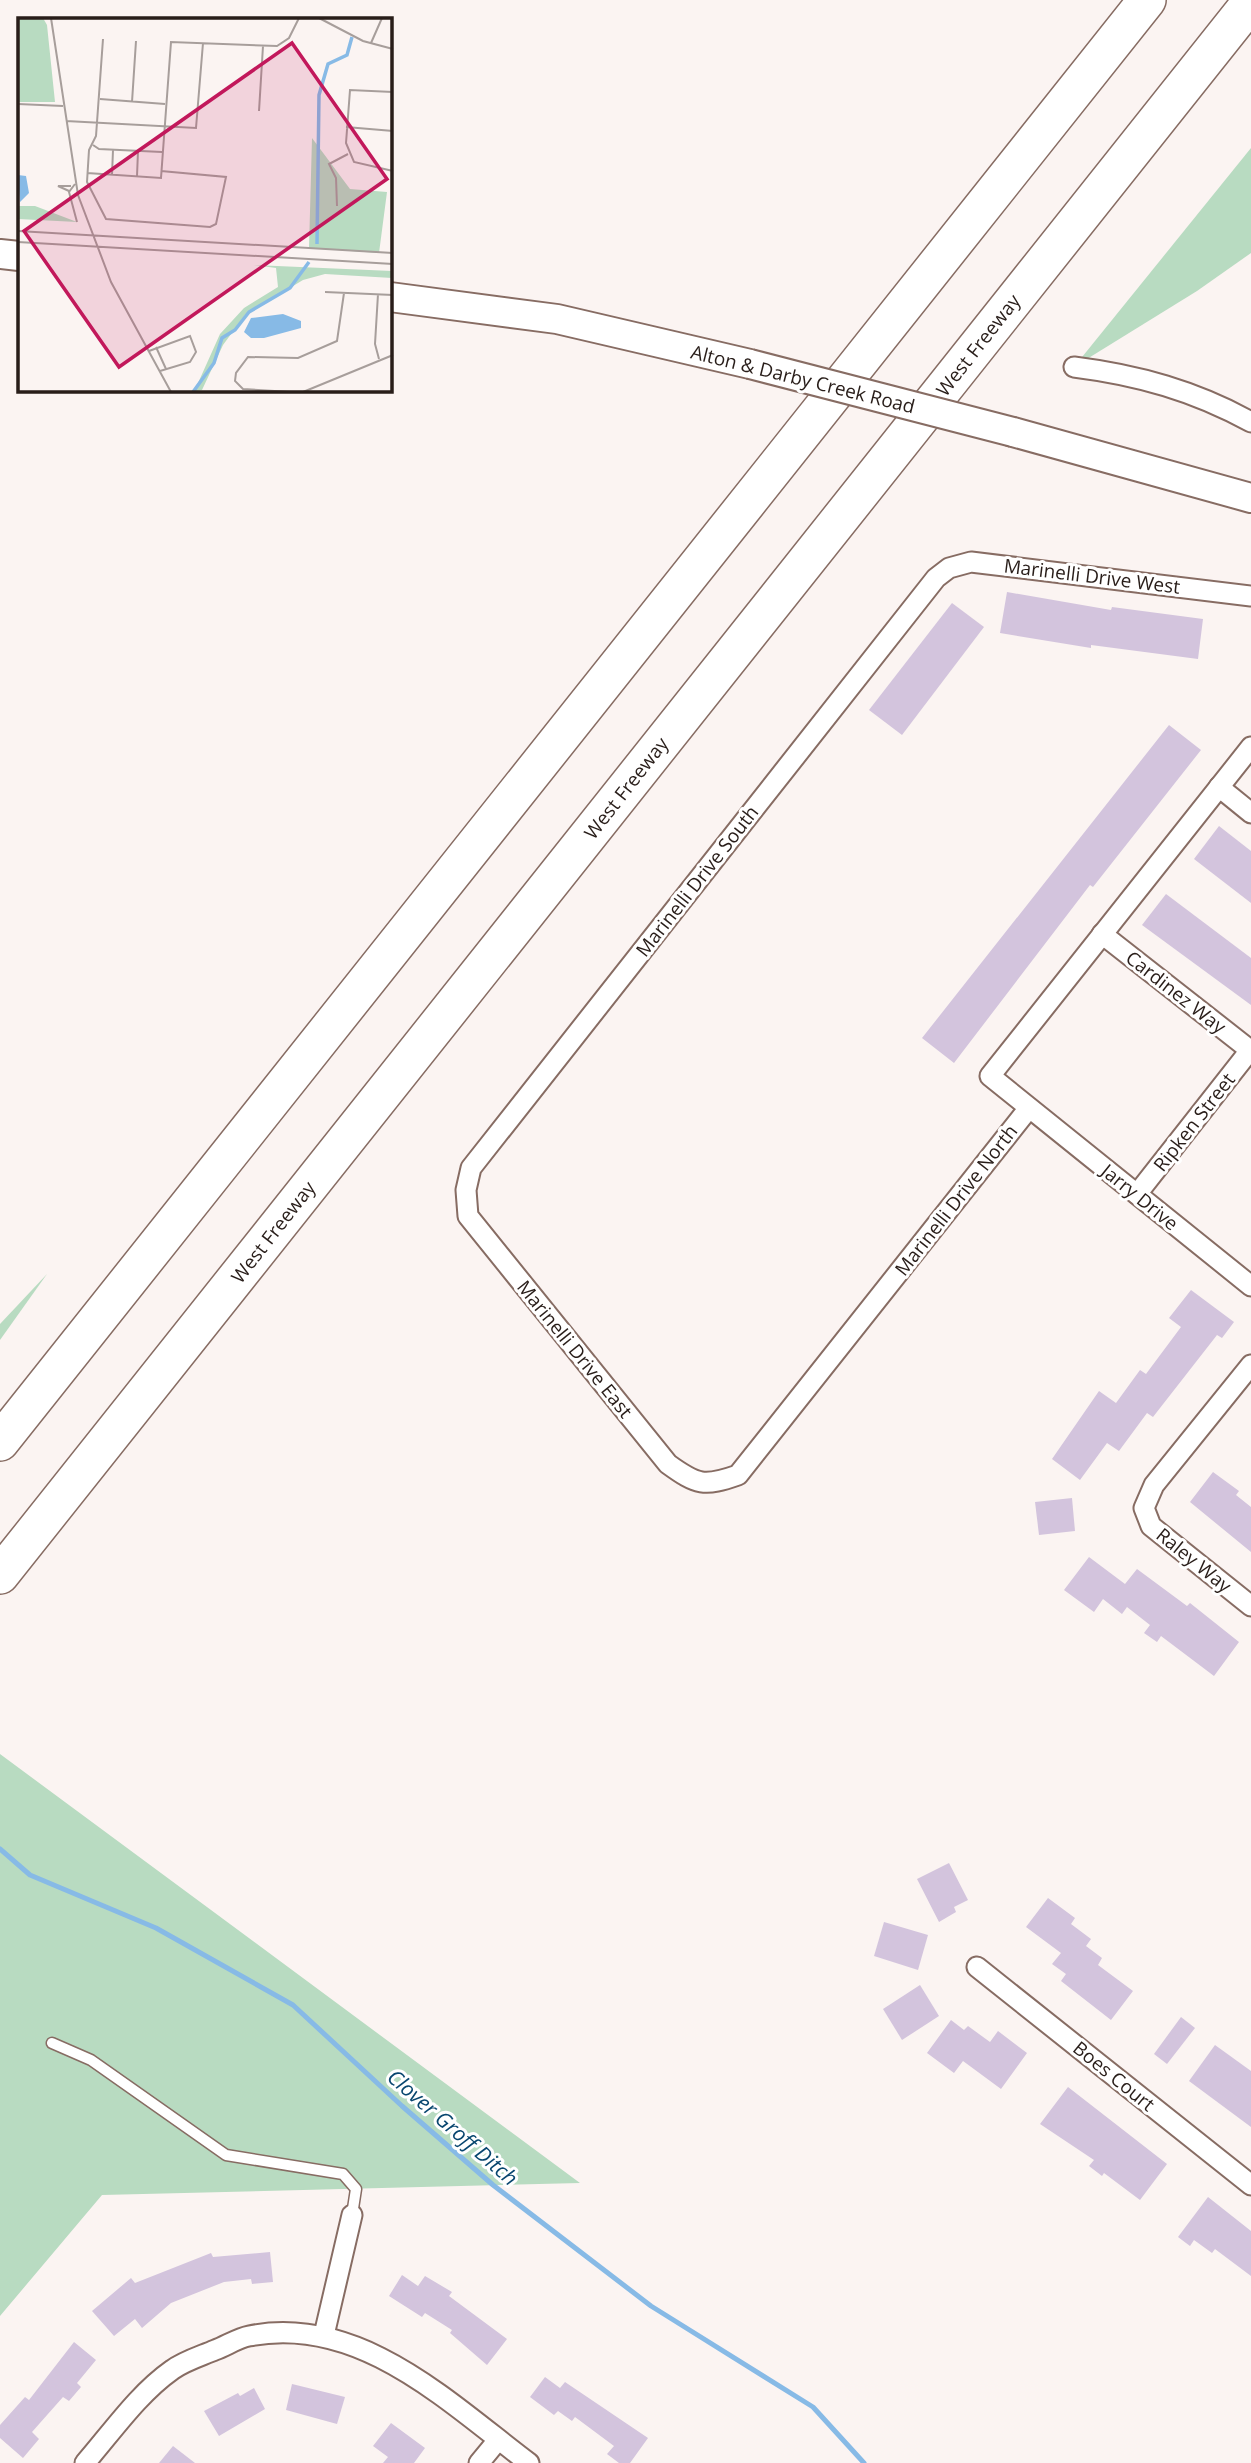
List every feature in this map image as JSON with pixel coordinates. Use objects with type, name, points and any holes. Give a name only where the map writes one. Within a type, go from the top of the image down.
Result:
[{"type":"highway","points":[[0,1442],[1147,0]]},
{"type":"highway","name":"West Freeway","points":[[0,1575],[1251,2]]},
{"type":"main road","points":[[0,254],[18,256]]},
{"type":"main road","name":"Alton & Darby Creek Road","points":[[392,297],[557,319],[750,364],[1013,432],[1251,498]]},
{"type":"street","points":[[1074,367],[1147,378],[1187,392],[1251,422]]},
{"type":"street","name":"Marinelli Drive West","points":[[936,578],[949,568],[971,562],[1251,596]]},
{"type":"street","name":"Marinelli Drive South","points":[[466,1189],[471,1168],[936,578]]},
{"type":"street","name":"Marinelli Drive North","points":[[712,1485],[738,1475],[1029,1108],[989,1076],[1251,747]]},
{"type":"street","points":[[1219,787],[1251,813]]},
{"type":"street","name":"Cardinez Way","points":[[1102,934],[1251,1049]]},
{"type":"street","name":"Ripken Street","points":[[1137,1194],[1251,1049]]},
{"type":"street","name":"Jarry Drive","points":[[1029,1108],[1251,1286]]},
{"type":"street","name":"Marinelli Drive East","points":[[466,1189],[468,1216],[668,1464],[691,1480],[712,1485]]},
{"type":"street","name":"Raley Way","points":[[1251,1365],[1154,1485],[1144,1508],[1151,1526],[1251,1606]]},
{"type":"street","name":"Boes Court","points":[[977,1967],[1251,2185]]},
{"type":"street","points":[[324,2335],[352,2215]]},
{"type":"street","points":[[85,2463],[142,2397],[172,2369],[248,2336],[300,2332],[324,2335],[363,2348],[399,2367],[529,2463]]},
{"type":"street","points":[[479,2463],[498,2440]]},
{"type":"lane","points":[[52,2043],[91,2060],[226,2155],[343,2174],[356,2189],[352,2215]]},
{"type":"green space","points":[[1251,148],[1251,253],[1197,291],[1074,367]]},
{"type":"green space","points":[[47,1274],[0,1340],[0,1324]]},
{"type":"green space","points":[[0,1754],[580,2183],[102,2195],[0,2316]]},
{"type":"building","points":[[1007,592],[1111,610],[1112,607],[1203,619],[1198,659],[1091,645],[1091,648],[1000,633]]},
{"type":"building","points":[[952,603],[984,627],[902,735],[869,710]]},
{"type":"building","points":[[1169,725],[1201,750],[1093,887],[1090,885],[954,1063],[922,1038]]},
{"type":"building","points":[[1219,826],[1251,851],[1251,903],[1194,859]]},
{"type":"building","points":[[1166,894],[1251,958],[1251,1005],[1142,925]]},
{"type":"building","points":[[1191,1290],[1234,1322],[1222,1338],[1217,1335],[1153,1417],[1147,1413],[1119,1451],[1107,1443],[1080,1480],[1052,1459],[1099,1391],[1116,1403],[1140,1370],[1146,1374],[1181,1327],[1169,1318]]},
{"type":"building","points":[[1213,1472],[1239,1491],[1236,1495],[1251,1507],[1251,1552],[1190,1502]]},
{"type":"building","points":[[1072,1498],[1075,1531],[1039,1535],[1035,1502]]},
{"type":"building","points":[[1089,1557],[1125,1584],[1137,1569],[1187,1606],[1190,1603],[1239,1642],[1214,1676],[1161,1636],[1157,1642],[1144,1633],[1150,1625],[1127,1607],[1122,1614],[1103,1599],[1094,1612],[1064,1590]]},
{"type":"building","points":[[949,1863],[968,1900],[954,1907],[956,1912],[939,1922],[917,1879]]},
{"type":"building","points":[[1048,1898],[1075,1918],[1071,1924],[1091,1939],[1086,1946],[1102,1958],[1098,1965],[1133,1991],[1111,2020],[1061,1981],[1066,1974],[1052,1964],[1061,1953],[1026,1927]]},
{"type":"building","points":[[884,1922],[928,1935],[918,1970],[874,1956]]},
{"type":"building","points":[[920,1985],[939,2016],[902,2040],[883,2009]]},
{"type":"building","points":[[1181,2017],[1195,2028],[1167,2064],[1154,2054]]},
{"type":"building","points":[[951,2020],[964,2030],[968,2026],[990,2042],[998,2031],[1027,2053],[1001,2089],[963,2061],[954,2073],[927,2053]]},
{"type":"building","points":[[1215,2045],[1251,2071],[1251,2127],[1189,2081]]},
{"type":"building","points":[[1068,2087],[1167,2164],[1140,2200],[1104,2173],[1102,2176],[1089,2166],[1094,2160],[1040,2124]]},
{"type":"building","points":[[1208,2197],[1251,2231],[1251,2276],[1215,2249],[1212,2253],[1194,2240],[1190,2246],[1178,2237]]},
{"type":"building","points":[[270,2252],[273,2282],[252,2284],[251,2279],[224,2282],[171,2303],[142,2328],[135,2319],[114,2336],[92,2311],[131,2278],[135,2283],[211,2253],[213,2257]]},
{"type":"building","points":[[402,2275],[418,2286],[425,2276],[452,2292],[449,2296],[507,2339],[487,2365],[450,2333],[452,2330],[425,2313],[422,2317],[389,2296]]},
{"type":"building","points":[[74,2342],[96,2360],[77,2383],[81,2387],[69,2401],[63,2397],[32,2432],[39,2439],[23,2458],[0,2438],[0,2425],[25,2397],[29,2400]]},
{"type":"building","points":[[545,2377],[560,2388],[565,2382],[648,2438],[630,2463],[619,2463],[607,2454],[614,2446],[575,2417],[572,2421],[558,2411],[554,2415],[530,2397]]},
{"type":"building","points":[[292,2384],[345,2397],[337,2424],[286,2410]]},
{"type":"building","points":[[254,2388],[265,2409],[219,2436],[204,2411],[238,2393],[240,2396]]},
{"type":"building","points":[[391,2423],[425,2448],[414,2463],[383,2463],[388,2457],[373,2446]]},
{"type":"building","points":[[173,2446],[195,2463],[159,2463]]},
{"type":"waterway","name":"Clover Groff Ditch","points":[[0,1849],[30,1875],[156,1928],[293,2005],[402,2106],[493,2185],[651,2306],[813,2407],[864,2463]]}]
